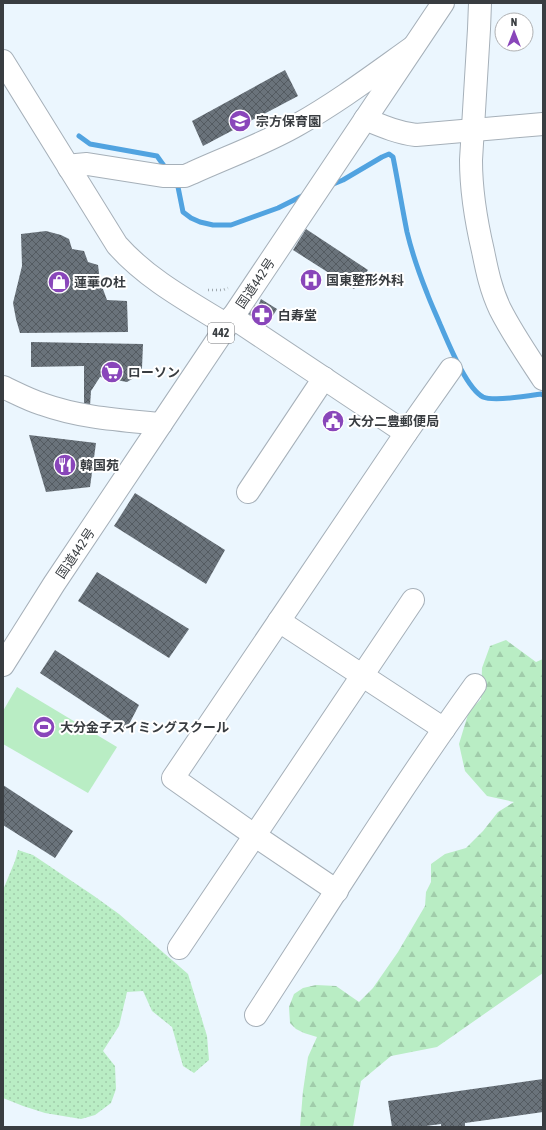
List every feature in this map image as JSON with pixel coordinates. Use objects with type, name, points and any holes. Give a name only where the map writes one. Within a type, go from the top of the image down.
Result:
[{"type":"main road","name":"国道442号","points":[[3,665],[54,584],[443,3]]},
{"type":"main road","points":[[480,3],[471,160],[472,194],[476,221],[491,286],[500,310],[534,351],[543,379]]},
{"type":"main road","points":[[69,168],[76,165],[87,164],[163,176],[185,176],[192,174],[296,125],[362,83],[414,46]]},
{"type":"main road","points":[[3,61],[108,232],[127,257],[167,288],[229,321],[324,378],[406,433]]},
{"type":"main road","points":[[365,119],[396,131],[416,135],[543,124]]},
{"type":"main road","points":[[337,891],[173,778],[406,433],[451,370]]},
{"type":"main road","points":[[248,492],[324,378]]},
{"type":"main road","points":[[3,387],[43,405],[71,413],[161,424]]},
{"type":"main road","points":[[179,948],[413,600]]},
{"type":"main road","points":[[279,621],[444,728]]},
{"type":"main road","points":[[256,1015],[444,728],[475,685]]},
{"type":"green space","points":[[506,640],[536,662],[543,659],[543,973],[437,1047],[391,1056],[361,1081],[353,1127],[300,1127],[308,1057],[317,1037],[296,1029],[290,1023],[289,1007],[294,994],[303,988],[316,985],[336,986],[359,1002],[373,988],[398,952],[425,906],[426,892],[431,882],[431,864],[445,854],[466,848],[483,831],[498,812],[514,802],[487,796],[465,771],[459,744],[469,711],[481,699],[482,668],[490,646]]},
{"type":"green space","name":"大分金子スイミングスクール","points":[[17,687],[117,747],[88,793],[3,744],[3,711]]},
{"type":"green space","points":[[18,850],[33,855],[119,914],[188,974],[207,1036],[209,1060],[194,1073],[183,1066],[172,1027],[152,1011],[143,991],[127,992],[119,1026],[103,1051],[115,1066],[116,1089],[111,1103],[95,1115],[81,1119],[45,1113],[3,1098],[3,890]]},
{"type":"building","name":"宗方保育園","points":[[285,70],[298,96],[203,146],[192,121]]},
{"type":"building","name":"国東整形外科","points":[[306,229],[368,270],[354,289],[293,250]]},
{"type":"building","name":"蓮華の杜","points":[[46,231],[69,239],[72,249],[84,251],[88,262],[98,265],[100,281],[107,300],[127,301],[128,332],[20,333],[13,303],[22,266],[21,234]]},
{"type":"building","name":"白寿堂","points":[[261,299],[277,309],[266,327],[250,317],[248,312],[251,305],[258,306]]},
{"type":"building","name":"ローソン","points":[[31,342],[143,344],[142,368],[137,376],[127,382],[100,377],[91,391],[90,406],[84,407],[84,366],[31,367]]},
{"type":"building","name":"韓国苑","points":[[29,435],[96,443],[90,487],[46,492]]},
{"type":"building","points":[[135,493],[225,550],[206,584],[114,526]]},
{"type":"building","points":[[97,572],[189,629],[169,658],[78,601]]},
{"type":"building","points":[[55,650],[139,705],[126,730],[40,673]]},
{"type":"building","points":[[3,785],[73,831],[55,858],[3,825]]},
{"type":"building","points":[[543,1079],[543,1112],[465,1123],[465,1127],[441,1127],[441,1124],[418,1127],[392,1127],[388,1101]]},
{"type":"waterway","points":[[79,136],[90,144],[157,156],[167,170]]},
{"type":"waterway","points":[[331,185],[343,180],[382,157],[389,154],[393,157],[411,248],[432,305],[464,375],[470,384],[483,397],[503,399],[543,395]]},
{"type":"waterway","points":[[175,182],[178,187],[183,212],[200,222],[213,225],[231,225],[278,208],[306,194]]},
{"type":"place","name":"宗方保育園","points":[[240,121]]},
{"type":"place","name":"国東整形外科","points":[[311,280]]},
{"type":"place","name":"蓮華の杜","points":[[59,282]]},
{"type":"place","name":"白寿堂","points":[[262,315]]},
{"type":"place","name":"ローソン","points":[[112,372]]},
{"type":"place","name":"大分二豊郵便局","points":[[333,421]]},
{"type":"place","name":"韓国苑","points":[[65,465]]},
{"type":"place","name":"大分金子スイミングスクール","points":[[44,727]]}]
